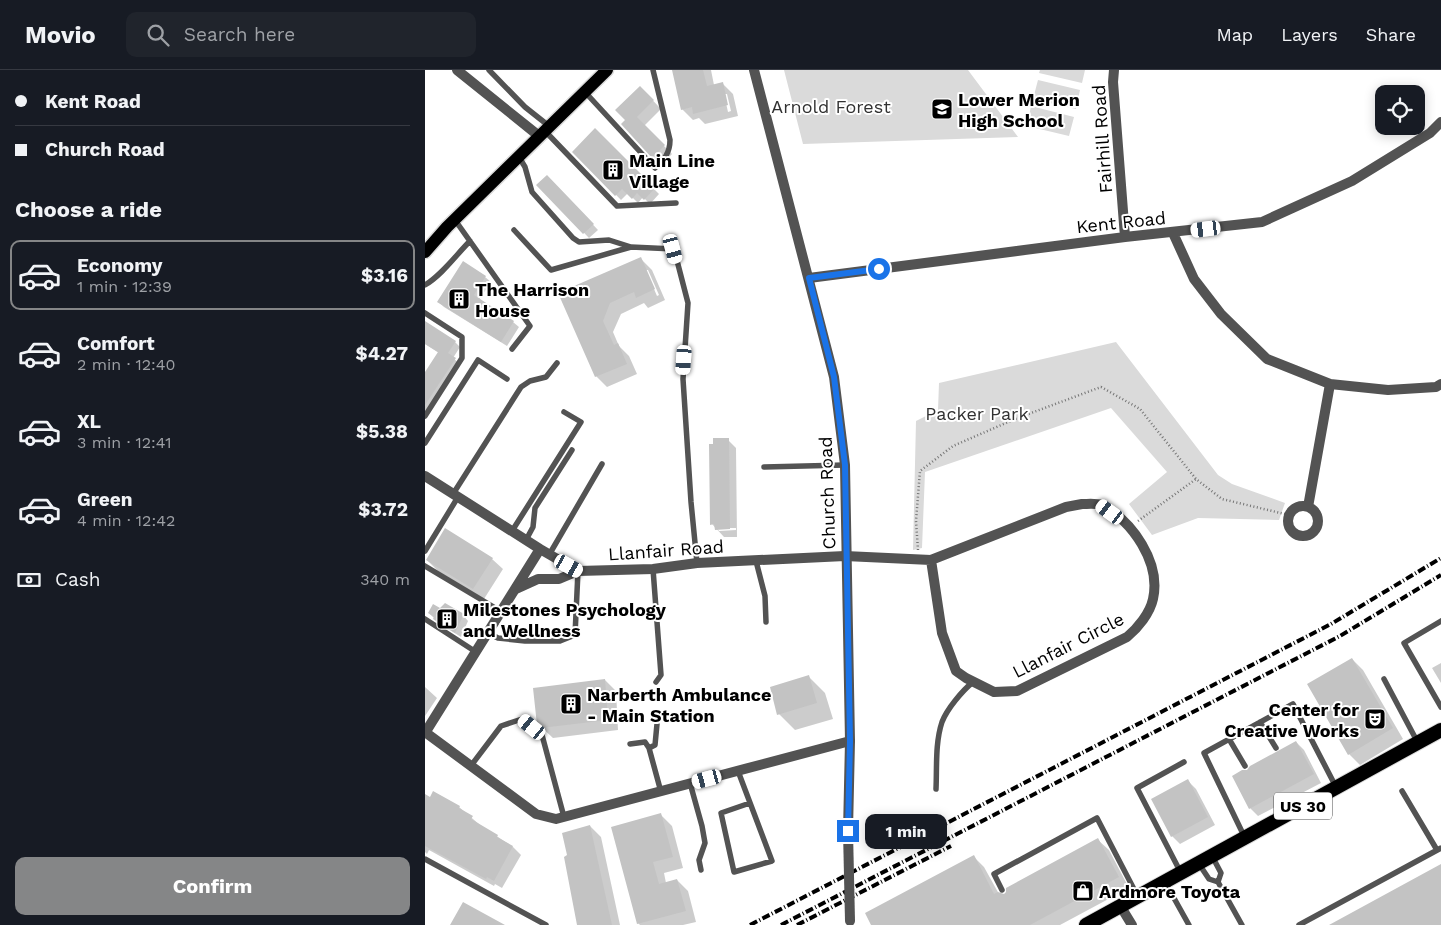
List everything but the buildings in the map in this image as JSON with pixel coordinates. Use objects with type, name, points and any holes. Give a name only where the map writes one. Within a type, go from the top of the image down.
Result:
[{"type":"highway","name":"US 30","points":[[1087,925],[1441,730]]},
{"type":"main road","points":[[425,252],[607,70]]},
{"type":"street","points":[[457,70],[544,131]]},
{"type":"street","name":"Church Road","points":[[754,70],[834,377],[845,465],[845,556],[850,741],[848,831],[850,923]]},
{"type":"street","name":"Fairhill Road","points":[[1114,70],[1113,82],[1125,236]]},
{"type":"street","name":"Kent Road","points":[[809,278],[1125,236],[1173,233],[1262,222],[1352,181],[1430,133],[1441,122]]},
{"type":"street","points":[[1173,233],[1194,279],[1221,314],[1267,359],[1330,384],[1388,390],[1436,387],[1441,384]]},
{"type":"street","points":[[1308,507],[1330,384]]},
{"type":"street","points":[[426,480],[455,495],[578,571]]},
{"type":"street","name":"Llanfair Circle","points":[[845,556],[931,560],[1065,508],[1082,504],[1100,504],[1129,528],[1144,548],[1153,574],[1153,600],[1136,629],[1127,637],[1017,691],[993,692],[956,671],[942,633],[931,560]]},
{"type":"street","points":[[1299,506],[1308,507],[1317,517],[1318,524],[1316,530],[1307,536],[1303,536],[1291,530],[1288,524],[1289,516],[1299,506]]},
{"type":"street","points":[[545,552],[515,590],[425,733],[536,814],[556,819],[850,741]]},
{"type":"street","name":"Llanfair Road","points":[[578,571],[653,569],[697,564],[845,556]]},
{"type":"street","points":[[515,590],[538,580],[559,579],[578,571]]},
{"type":"street","points":[[1121,907],[1132,925]]},
{"type":"lane","points":[[489,70],[525,107],[544,131],[617,206],[676,203]]},
{"type":"lane","points":[[585,92],[655,168],[663,161],[670,149],[670,140],[653,70]]},
{"type":"lane","points":[[519,157],[525,166],[532,192],[573,238],[579,242],[609,240],[631,247],[673,249],[688,303],[683,379],[697,564]]},
{"type":"lane","points":[[455,220],[530,326],[512,349]]},
{"type":"lane","points":[[515,230],[551,270],[631,247]]},
{"type":"lane","points":[[425,285],[433,280],[470,241]]},
{"type":"lane","points":[[425,313],[462,337],[462,358],[425,416]]},
{"type":"lane","points":[[425,443],[478,360],[507,380]]},
{"type":"lane","points":[[425,551],[455,495],[521,388],[531,381],[547,377],[557,363]]},
{"type":"lane","points":[[512,531],[581,422],[564,412]]},
{"type":"lane","points":[[526,540],[533,527],[535,508],[572,450]]},
{"type":"lane","points":[[545,552],[602,464]]},
{"type":"lane","points":[[764,467],[845,465]]},
{"type":"lane","points":[[756,561],[765,596],[766,622]]},
{"type":"lane","points":[[425,566],[501,612]]},
{"type":"lane","points":[[653,569],[661,675],[656,682]]},
{"type":"lane","points":[[488,633],[498,638],[525,641],[560,641],[575,635],[578,571]]},
{"type":"lane","points":[[425,620],[476,652]]},
{"type":"lane","points":[[1441,621],[1404,642],[1441,707]]},
{"type":"lane","points":[[1384,679],[1418,743]]},
{"type":"lane","points":[[935,789],[942,721],[961,692],[973,682]]},
{"type":"lane","points":[[1245,838],[1204,753],[1293,704],[1336,787]]},
{"type":"lane","points":[[470,766],[501,726],[522,719],[542,735],[564,817]]},
{"type":"lane","points":[[1261,722],[1276,748]]},
{"type":"lane","points":[[649,748],[655,745],[657,724]]},
{"type":"lane","points":[[1229,739],[1245,766]]},
{"type":"lane","points":[[630,744],[645,742],[649,748],[661,792]]},
{"type":"lane","points":[[1181,874],[1137,788],[1184,762]]},
{"type":"lane","points":[[738,771],[772,861],[734,872],[721,813],[750,803]]},
{"type":"lane","points":[[691,783],[705,843],[699,860],[701,870]]},
{"type":"lane","points":[[1299,925],[1439,849],[1402,791]]},
{"type":"lane","points":[[1002,890],[994,874],[1097,818],[1139,897]]},
{"type":"lane","points":[[1212,856],[1221,873],[1218,882]]},
{"type":"lane","points":[[425,859],[546,925]]},
{"type":"lane","points":[[1199,864],[1209,879],[1218,882],[1241,925]]},
{"type":"lane","points":[[1165,882],[1189,925]]},
{"type":"path","points":[[919,559],[917,522],[920,471],[953,446],[1015,419],[1101,387],[1140,409],[1196,479],[1222,499],[1289,516]]},
{"type":"path","points":[[1129,528],[1196,479]]},
{"type":"green space","name":"Arnold Forest","points":[[784,70],[968,70],[1018,137],[803,144]]},
{"type":"green space","points":[[1040,70],[1085,70],[1082,83],[1039,73]]},
{"type":"green space","points":[[1038,80],[1080,90],[1076,109],[1033,99]]},
{"type":"green space","points":[[1031,106],[1074,117],[1069,136],[1027,126]]},
{"type":"green space","name":"Packer Park","points":[[1116,342],[1218,475],[1232,484],[1285,503],[1279,520],[1198,518],[1152,535],[1129,504],[1167,472],[1111,408],[925,472],[922,548],[913,550],[916,421],[938,410],[939,383]]},
{"type":"railway","points":[[750,925],[1331,624],[1441,558]]},
{"type":"railway","points":[[781,925],[1340,636],[1441,575]]},
{"type":"railway","points":[[797,925],[951,846]]},
{"type":"place","name":"Lower Merion High School","points":[[942,109]]},
{"type":"place","name":"Main Line Village","points":[[613,170]]},
{"type":"place","name":"The Harrison House","points":[[459,299]]},
{"type":"place","name":"Milestones Psychology and Wellness","points":[[447,619]]},
{"type":"place","name":"Narberth Ambulance - Main Station","points":[[571,704]]},
{"type":"place","name":"Center for Creative Works","points":[[1375,719]]},
{"type":"place","name":"Ardmore Toyota","points":[[1083,891]]},
{"type":"route","points":[[848,831],[850,741],[845,556],[845,465],[834,377],[809,278],[879,269]]}]
